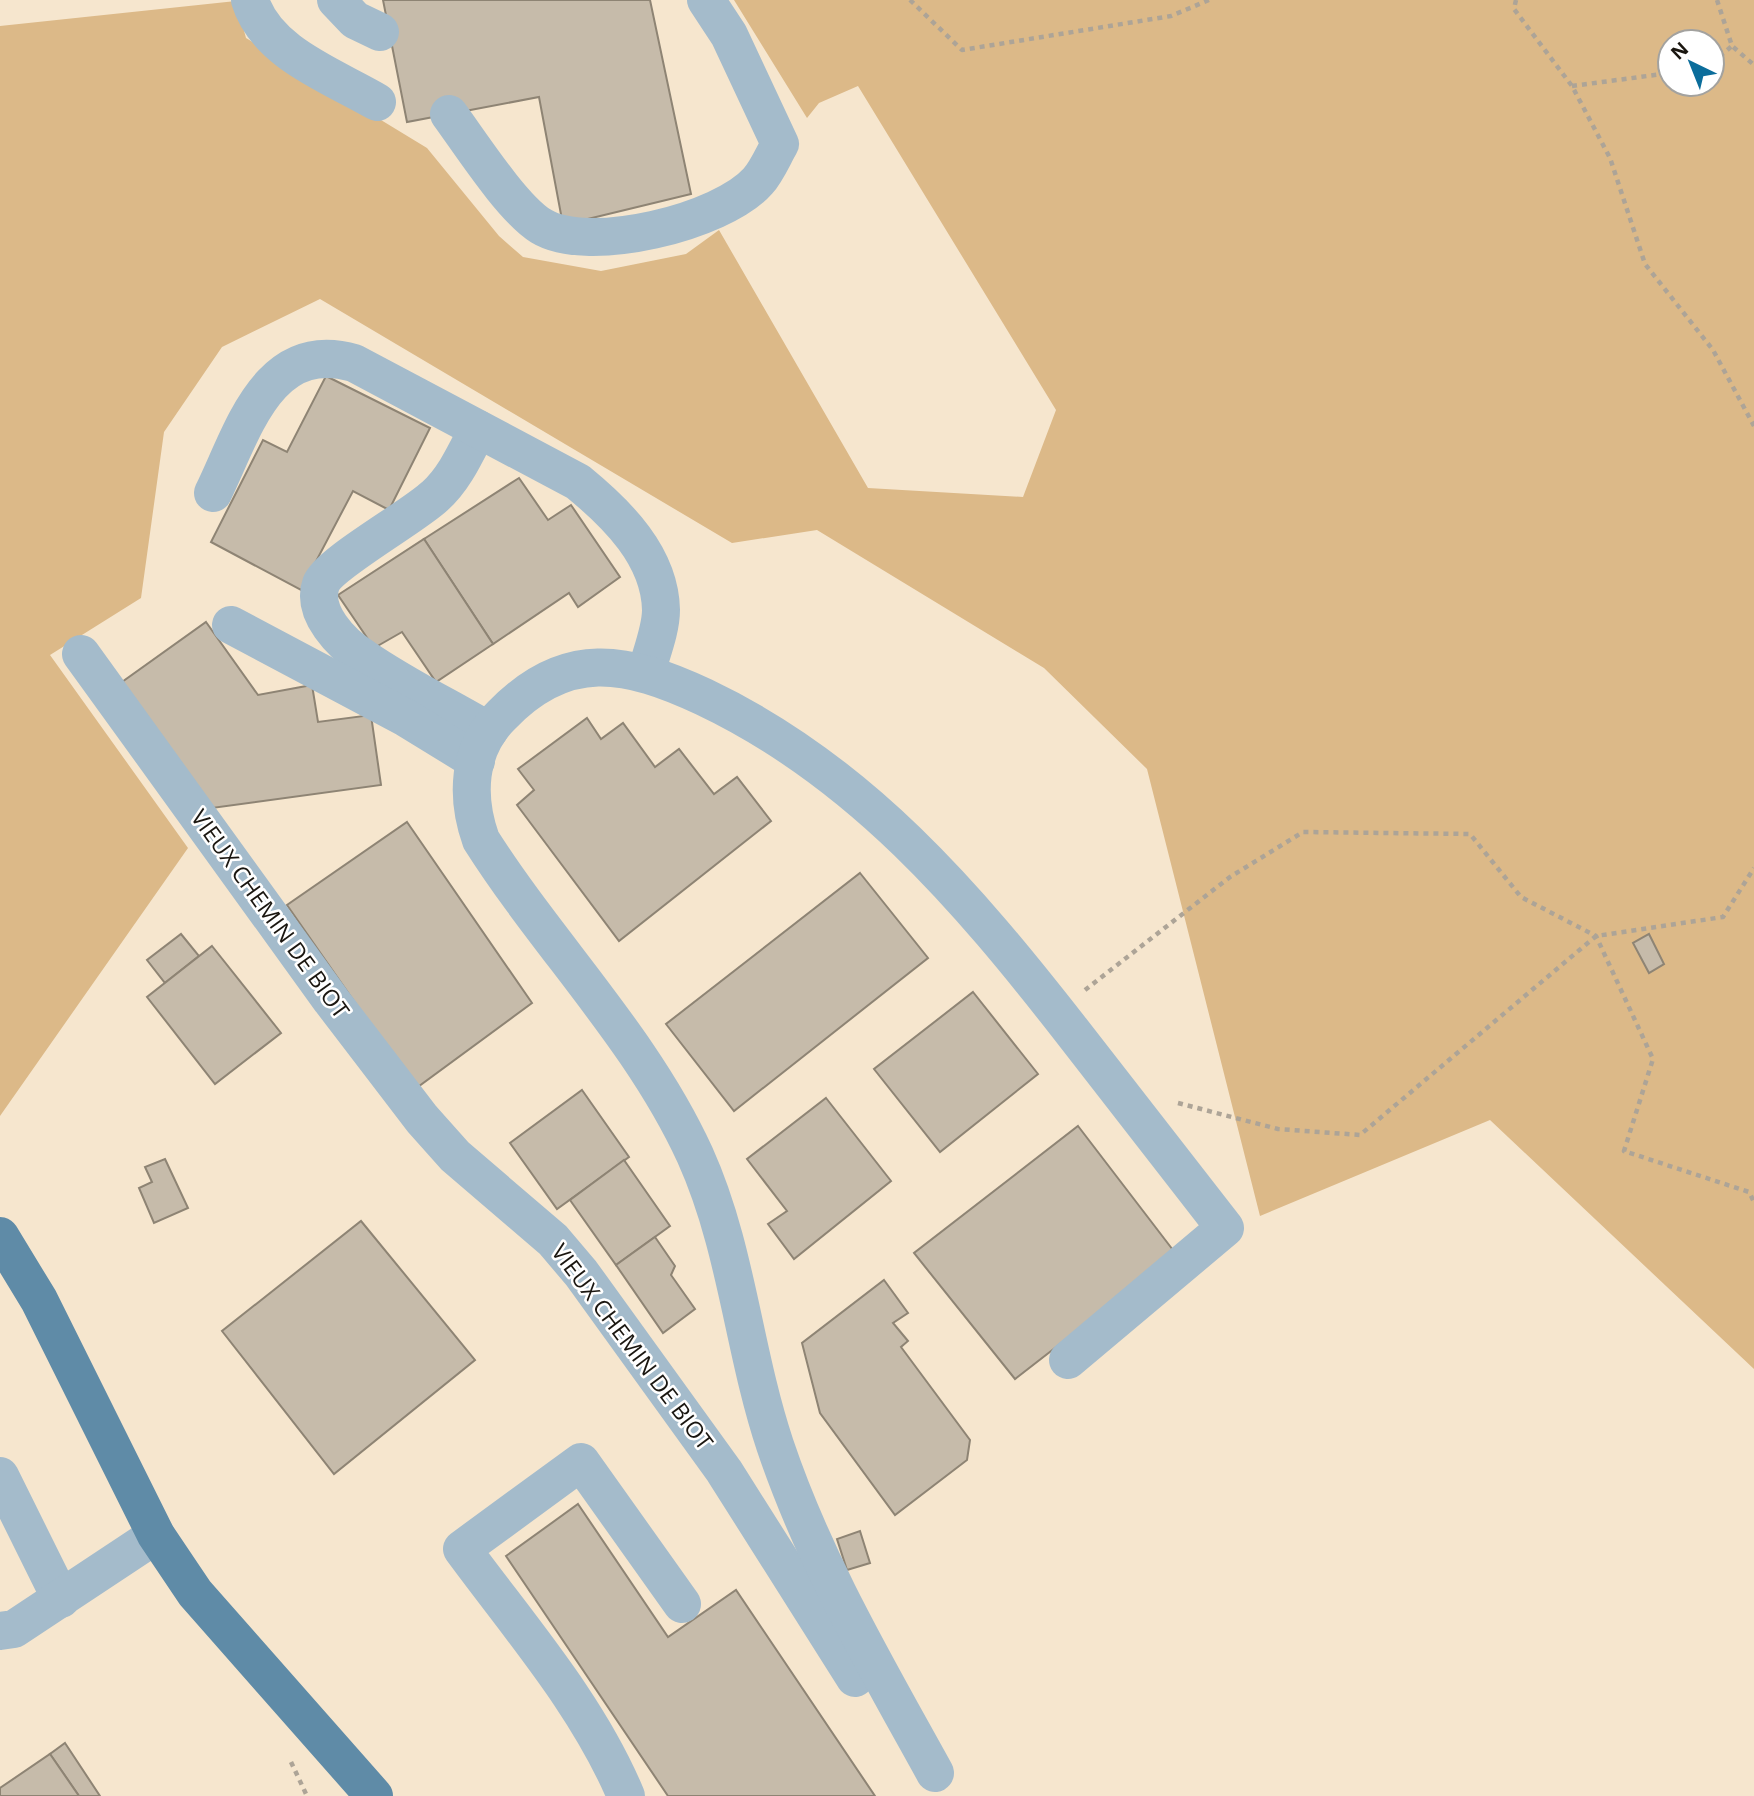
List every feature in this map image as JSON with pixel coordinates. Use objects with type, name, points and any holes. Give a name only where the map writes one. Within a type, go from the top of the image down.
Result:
[{"type":"main road","points":[[0,1236],[39,1300],[156,1535],[195,1593],[374,1796]]},
{"type":"street","points":[[250,0],[254,15],[273,40],[377,102]]},
{"type":"street","points":[[336,0],[355,20],[380,32]]},
{"type":"street","points":[[449,114],[511,195],[537,224],[552,232],[568,236],[610,235],[673,228],[718,208],[758,182],[780,145],[769,114],[729,34],[706,0]]},
{"type":"street","points":[[213,493],[262,393],[296,364],[317,357],[354,363],[578,482],[611,509],[630,532],[657,584],[661,612],[646,673]]},
{"type":"street","points":[[478,429],[459,466],[437,494],[405,520],[334,569],[321,584],[320,604],[335,632],[363,658],[483,746]]},
{"type":"street","points":[[231,625],[406,718],[483,746]]},
{"type":"street","name":"VIEUX CHEMIN DE BIOT","points":[[81,654],[391,1081],[455,1156],[553,1240],[581,1273],[724,1471],[856,1679],[944,1784]]},
{"type":"street","points":[[944,1784],[854,1626],[805,1529],[774,1443],[720,1217],[694,1155],[663,1092],[481,840],[471,813],[471,785],[483,746],[528,691],[568,671],[599,667],[629,668],[734,711],[791,746],[846,787],[909,841],[960,892],[1057,1012],[1225,1228],[1068,1360]]},
{"type":"street","points":[[626,1796],[611,1761],[584,1715],[462,1549],[581,1462],[682,1604]]},
{"type":"street","points":[[0,1476],[61,1599]]},
{"type":"street","points":[[0,1631],[14,1629],[156,1535]]},
{"type":"path","points":[[910,0],[962,50],[1171,16],[1209,0]]},
{"type":"path","points":[[1516,0],[1514,9],[1572,86],[1610,158],[1644,264],[1713,350],[1754,426]]},
{"type":"path","points":[[1717,0],[1732,46],[1754,65]]},
{"type":"path","points":[[1726,51],[1732,46]]},
{"type":"path","points":[[1572,86],[1656,75]]},
{"type":"path","points":[[1057,1012],[1230,877],[1303,832],[1470,834],[1521,897],[1596,936],[1653,1059],[1624,1151],[1749,1192],[1754,1202]]},
{"type":"path","points":[[1170,1101],[1278,1129],[1360,1135],[1596,936],[1723,917],[1754,868]]},
{"type":"shaded area","points":[[0,0],[1754,0],[1754,1796],[0,1796]]},
{"type":"shaded area","points":[[734,0],[1754,0],[1754,1369],[1490,1120],[1260,1216],[1147,769],[1044,668],[817,530],[732,543],[320,299],[222,347],[164,432],[141,598],[50,655],[188,848],[0,1116],[0,26],[236,1],[246,38],[427,148],[499,236],[523,257],[601,271],[686,254],[719,230],[868,488],[1023,497],[1056,410],[858,86],[819,103],[807,118]]},
{"type":"building","points":[[383,0],[650,0],[691,194],[563,225],[539,97],[407,122]]},
{"type":"building","points":[[326,376],[430,428],[389,510],[353,491],[301,590],[211,542],[263,440],[287,452]]},
{"type":"building","points":[[519,478],[548,520],[571,505],[620,577],[578,607],[569,593],[493,644],[424,539]]},
{"type":"building","points":[[424,539],[493,644],[436,682],[402,632],[374,648],[338,595]]},
{"type":"building","points":[[206,622],[258,695],[312,685],[318,722],[371,715],[381,785],[212,808],[122,682]]},
{"type":"building","points":[[587,718],[601,739],[623,723],[655,767],[679,749],[714,794],[737,777],[771,821],[619,941],[517,805],[534,790],[518,769]]},
{"type":"building","points":[[407,822],[532,1003],[415,1089],[287,905]]},
{"type":"building","points":[[860,873],[928,958],[734,1111],[666,1024]]},
{"type":"building","points":[[181,934],[199,956],[165,983],[147,960]]},
{"type":"building","points":[[1649,934],[1664,964],[1649,973],[1633,943]]},
{"type":"building","points":[[212,946],[281,1033],[215,1084],[147,997]]},
{"type":"building","points":[[973,992],[1038,1074],[940,1152],[874,1069]]},
{"type":"building","points":[[582,1090],[629,1157],[557,1209],[510,1143]]},
{"type":"building","points":[[826,1098],[891,1181],[794,1259],[768,1224],[787,1211],[747,1159]]},
{"type":"building","points":[[1078,1126],[1176,1254],[1015,1379],[914,1253]]},
{"type":"building","points":[[165,1159],[188,1208],[154,1223],[139,1188],[152,1182],[145,1167]]},
{"type":"building","points":[[624,1160],[670,1226],[616,1265],[570,1200]]},
{"type":"building","points":[[361,1221],[475,1360],[334,1474],[222,1331]]},
{"type":"building","points":[[655,1237],[675,1266],[671,1275],[695,1309],[663,1333],[616,1265]]},
{"type":"building","points":[[884,1280],[908,1313],[893,1323],[908,1341],[901,1347],[970,1440],[967,1460],[895,1515],[820,1413],[802,1343]]},
{"type":"building","points":[[578,1504],[668,1637],[736,1590],[875,1796],[668,1796],[506,1556]]},
{"type":"building","points":[[860,1531],[870,1563],[847,1570],[837,1539]]},
{"type":"building","points":[[65,1743],[100,1796],[79,1796],[50,1754]]},
{"type":"building","points":[[50,1754],[79,1796],[0,1796],[0,1788]]}]
